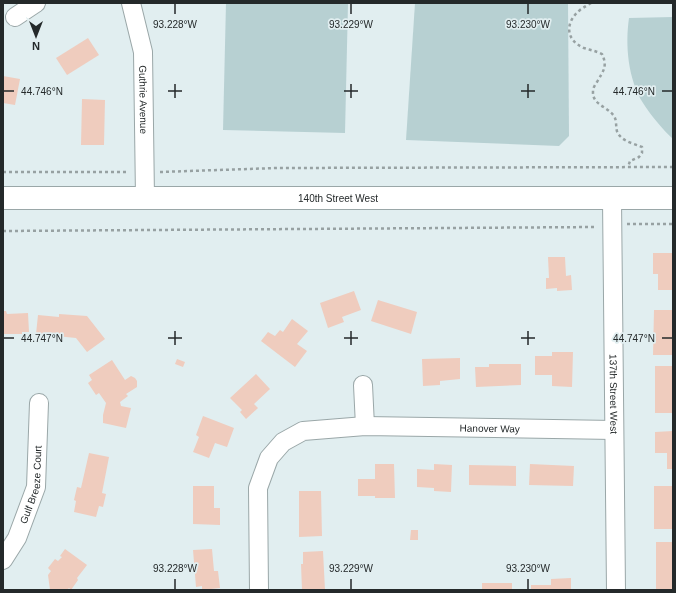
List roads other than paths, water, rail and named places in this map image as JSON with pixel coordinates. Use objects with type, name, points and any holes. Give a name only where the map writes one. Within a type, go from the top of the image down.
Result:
[{"type":"street","points":[[15,17],[36,3]]},
{"type":"street","name":"Guthrie Avenue","points":[[131,3],[143,52],[145,198]]},
{"type":"street","name":"140th Street West","points":[[3,198],[673,198]]},
{"type":"street","name":"137th Street West","points":[[612,199],[616,590]]},
{"type":"street","points":[[362,385],[365,426]]},
{"type":"street","name":"Gulf Breeze Court","points":[[3,560],[17,538],[36,487],[39,403]]},
{"type":"street","name":"Hanover Way","points":[[259,590],[258,488],[269,458],[283,442],[303,431],[365,426],[614,430]]}]
